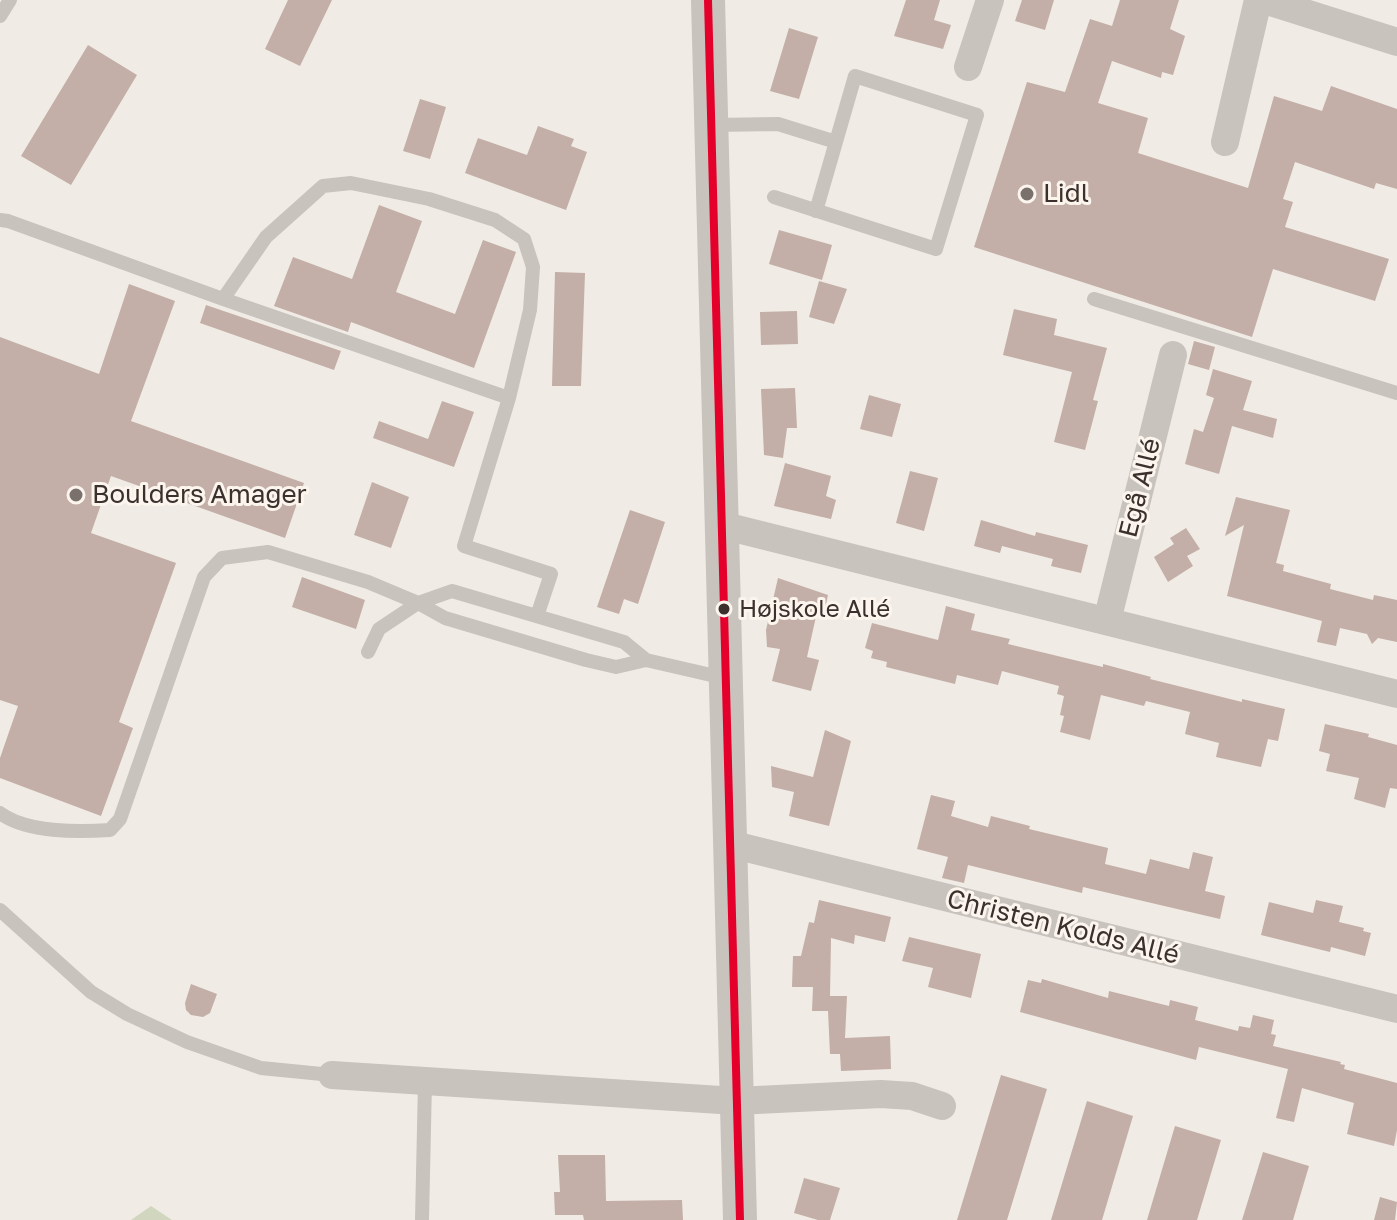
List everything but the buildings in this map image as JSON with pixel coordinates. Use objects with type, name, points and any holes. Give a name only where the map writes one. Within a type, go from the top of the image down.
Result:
[{"type":"street","points":[[708,0],[740,1220]]},
{"type":"street","points":[[968,67],[990,0]]},
{"type":"street","points":[[1225,142],[1261,0],[1397,42]]},
{"type":"street","name":"Egå Allé","points":[[1107,621],[1173,355]]},
{"type":"street","points":[[721,525],[1397,694]]},
{"type":"street","name":"Christen Kolds Allé","points":[[730,844],[1397,1009]]},
{"type":"street","points":[[332,1075],[736,1101],[881,1094],[912,1096],[942,1106]]},
{"type":"lane","points":[[0,16],[10,0]]},
{"type":"lane","points":[[774,197],[816,211],[936,249],[977,115],[855,76],[816,211]]},
{"type":"lane","points":[[713,125],[778,124],[836,142]]},
{"type":"lane","points":[[223,299],[266,237],[323,186],[351,183],[429,199],[495,220],[524,239],[533,267],[530,310],[509,398],[464,546],[551,574],[537,616]]},
{"type":"lane","points":[[0,220],[509,398]]},
{"type":"lane","points":[[1094,299],[1397,393]]},
{"type":"lane","points":[[0,813],[14,823],[81,832],[110,830],[120,819],[204,577],[222,558],[268,552],[368,582],[445,618],[616,667],[646,660],[725,678]]},
{"type":"lane","points":[[368,652],[379,629],[418,603],[452,591],[624,642],[646,660]]},
{"type":"lane","points":[[0,910],[91,992],[127,1014],[187,1042],[261,1068],[332,1075]]},
{"type":"lane","points":[[422,1220],[425,1082]]},
{"type":"green space","points":[[151,1206],[172,1220],[131,1220]]},
{"type":"transit line","points":[[708,0],[740,1220]]},
{"type":"place","name":"Lidl","points":[[1027,194]]},
{"type":"place","name":"Boulders Amager","points":[[76,495]]},
{"type":"place","name":"Højskole Allé","points":[[724,609]]}]
